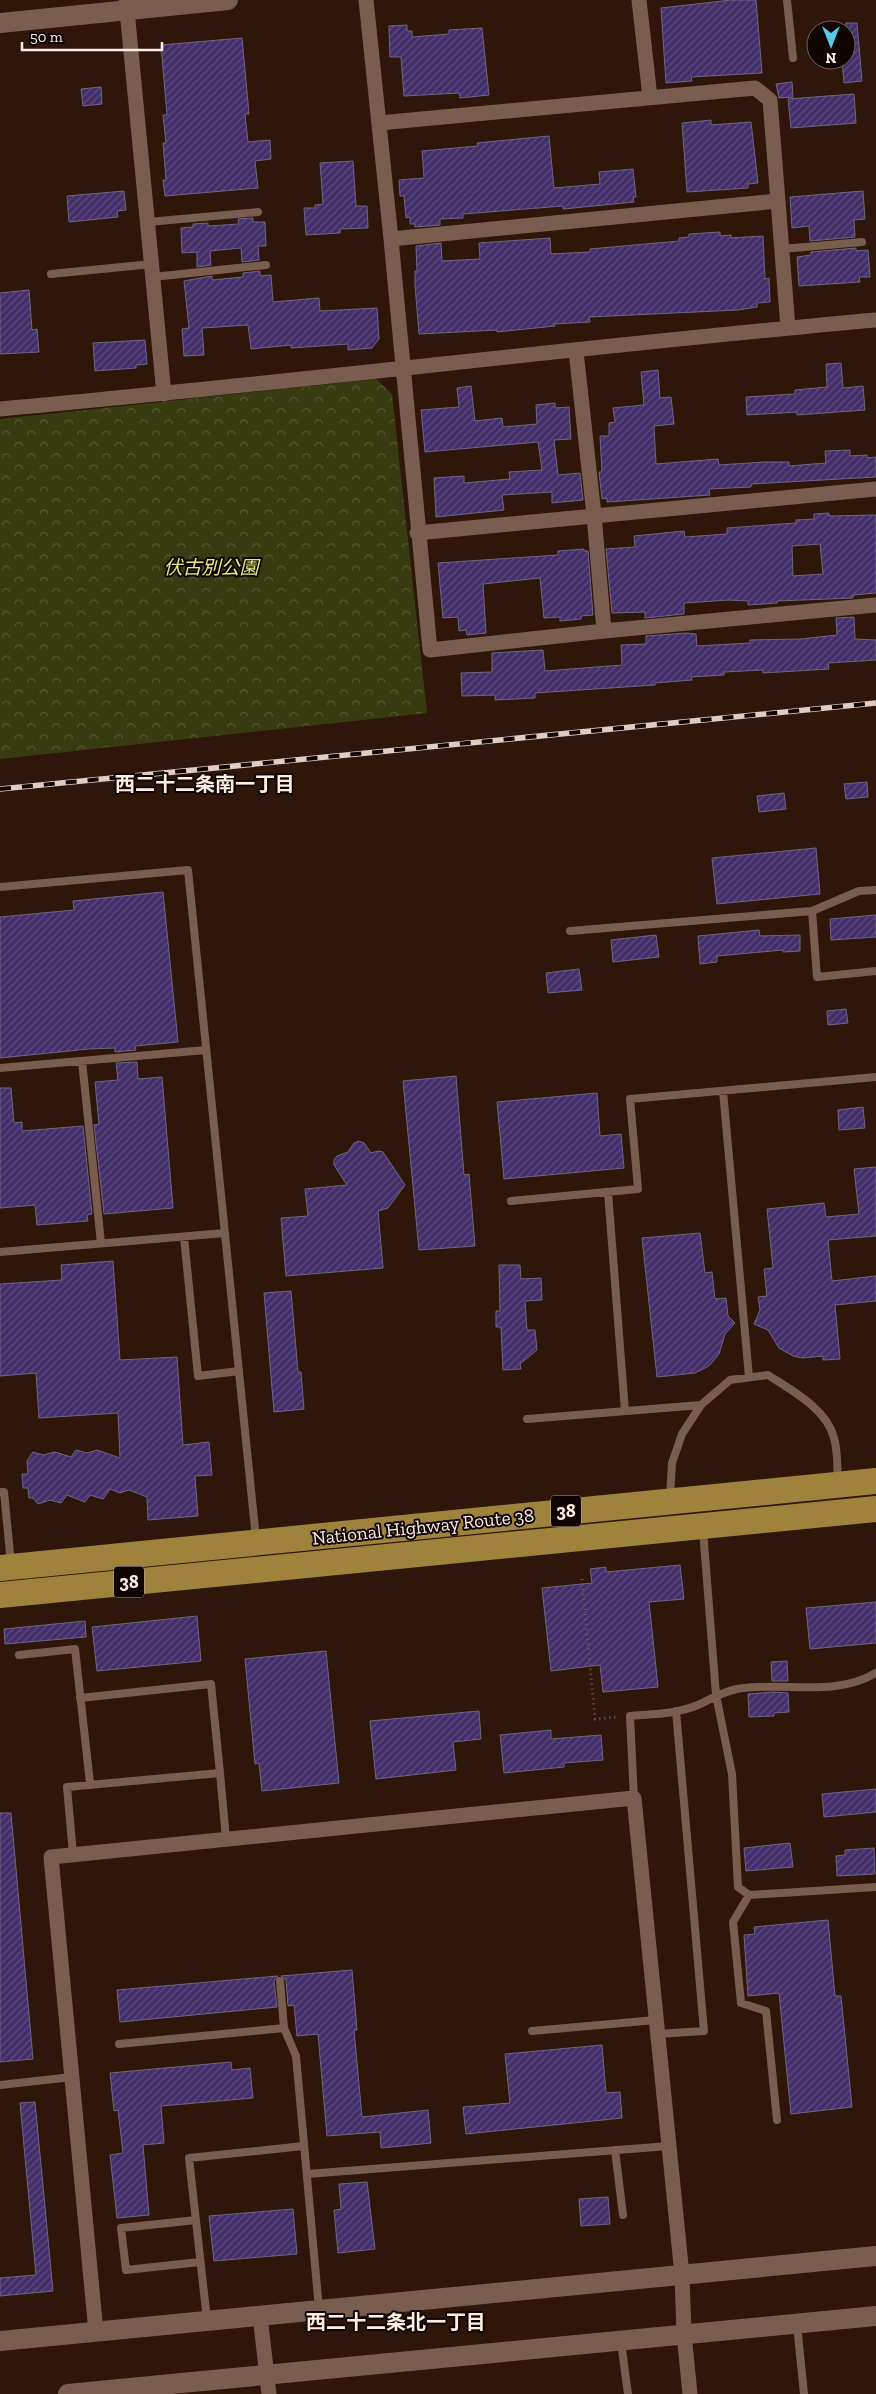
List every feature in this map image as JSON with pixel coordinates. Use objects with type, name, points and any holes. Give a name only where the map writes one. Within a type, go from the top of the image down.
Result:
[{"type":"highway","name":"National Highway Route 38","points":[[0,1595],[257,1556],[670,1500],[876,1481]]},
{"type":"highway","name":"National Highway Route 38","points":[[6,1568],[257,1556],[703,1526],[876,1509]]},
{"type":"street","points":[[0,23],[126,5],[228,0]]},
{"type":"street","points":[[366,0],[430,650],[876,605]]},
{"type":"street","points":[[639,0],[650,97]]},
{"type":"street","points":[[126,5],[164,394]]},
{"type":"street","points":[[379,123],[755,88],[770,100],[788,328]]},
{"type":"street","points":[[391,239],[778,201]]},
{"type":"street","points":[[0,409],[164,394],[876,320]]},
{"type":"street","points":[[576,351],[594,515],[604,631]]},
{"type":"street","points":[[417,533],[876,488]]},
{"type":"street","points":[[96,2332],[51,1857],[634,1798],[682,2276],[684,2334],[690,2394]]},
{"type":"street","points":[[0,2341],[876,2256]]},
{"type":"street","points":[[260,2316],[269,2394]]},
{"type":"street","points":[[68,2394],[876,2316]]},
{"type":"lane","points":[[787,0],[793,58]]},
{"type":"lane","points":[[148,222],[258,212]]},
{"type":"lane","points":[[782,249],[862,242]]},
{"type":"lane","points":[[51,274],[266,265]]},
{"type":"lane","points":[[0,887],[188,870],[257,1556]]},
{"type":"lane","points":[[570,931],[812,911],[859,891],[876,890]]},
{"type":"lane","points":[[812,911],[817,976],[876,971]]},
{"type":"lane","points":[[0,1068],[206,1050]]},
{"type":"lane","points":[[82,1060],[101,1244]]},
{"type":"lane","points":[[511,1201],[638,1189],[630,1099],[876,1077]]},
{"type":"lane","points":[[723,1091],[749,1377]]},
{"type":"lane","points":[[608,1192],[625,1411]]},
{"type":"lane","points":[[0,1252],[225,1233]]},
{"type":"lane","points":[[184,1237],[198,1376],[239,1372]]},
{"type":"lane","points":[[670,1500],[672,1463],[682,1434],[701,1405],[730,1380],[768,1375],[795,1393],[824,1417],[834,1437],[839,1485]]},
{"type":"lane","points":[[527,1419],[701,1405]]},
{"type":"lane","points":[[0,1492],[4,1492],[6,1568]]},
{"type":"lane","points":[[703,1526],[716,1695],[732,1774],[738,1887],[749,1895],[876,1886]]},
{"type":"lane","points":[[20,1654],[75,1649],[90,1783]]},
{"type":"lane","points":[[634,1798],[630,1716],[676,1711],[697,1705],[716,1695],[738,1689],[843,1686],[876,1673]]},
{"type":"lane","points":[[80,1698],[211,1684],[226,1839]]},
{"type":"lane","points":[[532,2031],[657,2027],[704,2031],[676,1711]]},
{"type":"lane","points":[[73,1854],[67,1787],[90,1783],[220,1773]]},
{"type":"lane","points":[[749,1895],[733,1922],[741,2003],[766,2011],[777,2120]]},
{"type":"lane","points":[[280,1981],[284,2028],[296,2056],[319,2310]]},
{"type":"lane","points":[[119,2044],[284,2028]]},
{"type":"lane","points":[[0,2085],[72,2077]]},
{"type":"lane","points":[[207,2321],[189,2158],[304,2146]]},
{"type":"lane","points":[[306,2174],[669,2146]]},
{"type":"lane","points":[[614,2150],[623,2215]]},
{"type":"lane","points":[[196,2220],[121,2228],[126,2270],[200,2262]]},
{"type":"lane","points":[[796,2323],[804,2394]]},
{"type":"lane","points":[[621,2340],[628,2394]]},
{"type":"path","points":[[582,1579],[595,1719],[630,1716]]},
{"type":"green space","name":"伏古別公園","points":[[376,379],[392,394],[427,713],[0,759],[0,419]]},
{"type":"building","points":[[731,0],[756,0],[762,73],[691,77],[692,81],[666,83],[661,8]]},
{"type":"building","points":[[857,23],[862,81],[844,83],[843,70],[856,70]]},
{"type":"building","points":[[407,25],[407,31],[412,31],[412,37],[449,34],[449,30],[482,28],[489,95],[460,98],[459,93],[404,96],[401,57],[390,57],[389,26]]},
{"type":"building","points":[[242,38],[249,114],[245,114],[248,142],[270,140],[271,159],[255,161],[258,188],[165,196],[163,180],[166,180],[163,143],[166,143],[163,115],[167,115],[161,45]]},
{"type":"building","points":[[792,82],[793,97],[779,98],[776,84]]},
{"type":"building","points":[[101,87],[102,104],[83,106],[81,89]]},
{"type":"building","points":[[854,94],[856,123],[791,128],[788,99]]},
{"type":"building","points":[[711,120],[711,125],[751,122],[758,183],[748,184],[748,188],[687,192],[682,123]]},
{"type":"building","points":[[549,136],[554,188],[600,184],[599,172],[633,169],[636,197],[633,197],[634,202],[563,209],[563,206],[463,214],[463,218],[440,219],[440,225],[415,227],[415,224],[410,224],[410,217],[406,218],[404,196],[400,196],[399,180],[424,178],[422,151],[478,146],[477,143]]},
{"type":"building","points":[[353,161],[356,206],[367,206],[368,228],[340,229],[340,233],[306,235],[304,208],[315,208],[315,205],[323,204],[320,163]]},
{"type":"building","points":[[124,191],[126,210],[117,211],[118,217],[69,222],[67,196]]},
{"type":"building","points":[[863,191],[865,219],[854,220],[855,237],[810,241],[809,226],[792,228],[790,197]]},
{"type":"building","points":[[253,218],[253,222],[265,222],[266,246],[258,246],[259,260],[242,262],[241,248],[210,251],[211,265],[197,267],[197,252],[182,253],[181,228],[193,227],[193,224],[208,223],[208,226],[239,224],[238,219]]},
{"type":"building","points":[[720,232],[720,236],[731,235],[731,238],[763,236],[765,279],[769,278],[770,302],[757,303],[757,307],[738,310],[589,317],[590,322],[554,324],[555,326],[497,332],[497,330],[419,334],[415,285],[415,271],[417,271],[416,246],[441,243],[442,261],[480,259],[479,243],[550,238],[551,254],[590,252],[590,249],[679,241],[679,238],[689,237],[689,234]]},
{"type":"building","points":[[856,248],[856,251],[868,250],[870,277],[859,277],[860,282],[799,286],[797,257],[811,255],[811,252]]},
{"type":"building","points":[[260,271],[260,276],[271,275],[273,302],[319,298],[320,311],[377,308],[379,339],[372,348],[348,350],[348,344],[291,348],[291,345],[251,349],[248,325],[202,328],[204,355],[184,356],[182,329],[189,328],[184,281],[212,276],[212,280],[243,277],[243,273]]},
{"type":"building","points":[[29,290],[32,330],[37,329],[39,352],[0,354],[0,293]]},
{"type":"building","points":[[145,340],[147,364],[136,365],[136,368],[95,371],[93,343]]},
{"type":"building","points":[[841,363],[843,388],[863,386],[865,410],[797,415],[797,412],[747,415],[746,397],[795,394],[795,390],[827,387],[826,364]]},
{"type":"building","points":[[658,370],[660,398],[671,397],[674,424],[654,426],[656,464],[718,459],[719,465],[789,462],[789,466],[826,463],[825,451],[850,450],[850,456],[867,455],[867,458],[876,457],[876,477],[751,484],[751,487],[709,489],[710,495],[607,502],[607,498],[602,499],[599,472],[602,472],[600,436],[609,436],[609,423],[615,422],[613,408],[644,405],[641,372]]},
{"type":"building","points":[[471,386],[475,421],[502,418],[503,427],[537,424],[536,405],[555,403],[555,408],[569,407],[571,439],[554,440],[558,475],[580,473],[583,500],[552,503],[552,492],[502,495],[504,510],[436,517],[434,478],[464,476],[464,483],[510,479],[509,472],[542,470],[538,442],[425,452],[421,410],[459,407],[457,388]]},
{"type":"building","points":[[829,513],[829,516],[876,515],[876,593],[853,595],[853,598],[777,601],[777,603],[748,605],[748,601],[729,600],[684,603],[684,614],[645,618],[645,612],[612,613],[606,549],[635,547],[634,536],[684,531],[685,537],[727,534],[727,528],[796,523],[796,520],[814,519],[814,514]],"holes":[[[820,544],[823,574],[793,576],[792,546]]]},
{"type":"building","points":[[584,549],[584,551],[588,551],[593,615],[581,616],[581,619],[560,621],[560,617],[544,618],[540,578],[483,584],[486,633],[467,635],[466,630],[459,631],[458,617],[443,618],[438,563],[558,555],[558,551]]},
{"type":"building","points":[[854,617],[855,639],[876,640],[876,660],[828,663],[829,669],[763,673],[763,670],[724,672],[724,675],[691,677],[692,680],[655,683],[655,685],[535,693],[535,698],[495,700],[495,695],[462,696],[461,673],[492,672],[492,653],[543,650],[545,671],[622,665],[621,645],[646,644],[646,636],[696,634],[697,646],[750,643],[750,640],[801,639],[837,635],[836,618]]},
{"type":"building","points":[[867,782],[868,797],[846,799],[844,784]]},
{"type":"building","points":[[784,793],[786,809],[759,812],[757,796]]},
{"type":"building","points":[[816,848],[820,894],[717,904],[712,858]]},
{"type":"building","points":[[163,892],[178,1042],[135,1046],[136,1050],[115,1052],[115,1048],[88,1049],[0,1058],[0,917],[74,910],[73,901]]},
{"type":"building","points":[[876,915],[876,937],[831,940],[830,919]]},
{"type":"building","points":[[759,930],[760,936],[800,935],[800,951],[783,952],[783,950],[717,956],[717,962],[700,964],[698,936]]},
{"type":"building","points":[[656,935],[659,957],[613,962],[611,940]]},
{"type":"building","points":[[579,969],[582,990],[548,993],[546,973]]},
{"type":"building","points":[[846,1009],[848,1023],[828,1025],[827,1011]]},
{"type":"building","points":[[137,1062],[138,1079],[162,1077],[173,1208],[104,1214],[94,1125],[99,1124],[95,1082],[118,1080],[116,1063]]},
{"type":"building","points":[[456,1076],[464,1175],[469,1174],[475,1246],[419,1250],[403,1081]]},
{"type":"building","points":[[0,1088],[11,1088],[14,1123],[22,1122],[22,1131],[83,1126],[92,1214],[87,1215],[88,1221],[37,1225],[35,1205],[0,1208]]},
{"type":"building","points":[[597,1093],[600,1136],[621,1134],[624,1168],[504,1179],[497,1102]]},
{"type":"building","points":[[863,1107],[865,1128],[839,1130],[838,1110]]},
{"type":"building","points":[[359,1141],[364,1143],[371,1153],[383,1152],[405,1185],[388,1208],[378,1211],[383,1268],[286,1276],[281,1218],[308,1216],[305,1189],[347,1185],[334,1165],[334,1160],[337,1156],[348,1152],[354,1143]]},
{"type":"building","points":[[876,1167],[876,1236],[828,1240],[832,1281],[876,1276],[876,1301],[835,1305],[840,1359],[823,1360],[823,1356],[802,1358],[793,1356],[779,1348],[768,1330],[754,1324],[760,1310],[758,1297],[767,1296],[764,1269],[773,1268],[767,1209],[824,1203],[826,1217],[859,1214],[854,1169]]},
{"type":"building","points":[[700,1233],[705,1273],[712,1272],[715,1299],[726,1298],[728,1316],[735,1323],[725,1334],[719,1354],[709,1366],[695,1373],[657,1377],[642,1238]]},
{"type":"building","points":[[113,1261],[120,1360],[177,1357],[183,1445],[209,1442],[212,1475],[195,1476],[198,1516],[148,1520],[147,1497],[129,1490],[120,1493],[110,1489],[103,1499],[90,1495],[85,1502],[67,1495],[61,1503],[50,1500],[38,1504],[33,1498],[29,1498],[28,1488],[23,1488],[22,1474],[28,1474],[27,1461],[33,1452],[43,1455],[55,1452],[71,1457],[76,1450],[87,1453],[97,1450],[120,1458],[118,1413],[39,1418],[36,1373],[0,1376],[0,1284],[62,1280],[61,1265]]},
{"type":"building","points":[[499,1265],[520,1265],[521,1279],[541,1278],[542,1300],[525,1301],[527,1330],[535,1330],[537,1350],[520,1364],[521,1369],[503,1370],[501,1327],[496,1327],[496,1311],[500,1311]]},
{"type":"building","points":[[291,1291],[298,1372],[301,1372],[304,1409],[274,1412],[264,1293]]},
{"type":"building","points":[[680,1565],[684,1599],[649,1602],[658,1687],[603,1692],[600,1665],[551,1671],[542,1588],[592,1583],[590,1569],[606,1567],[606,1572]]},
{"type":"building","points":[[876,1602],[876,1643],[810,1649],[806,1608]]},
{"type":"building","points":[[197,1616],[201,1661],[97,1671],[92,1627]]},
{"type":"building","points":[[85,1621],[86,1637],[5,1644],[4,1629]]},
{"type":"building","points":[[326,1651],[339,1783],[262,1791],[259,1763],[255,1764],[245,1659]]},
{"type":"building","points":[[787,1661],[788,1681],[772,1681],[771,1662]]},
{"type":"building","points":[[788,1693],[789,1712],[774,1713],[774,1716],[749,1717],[748,1694]]},
{"type":"building","points":[[479,1711],[481,1739],[453,1742],[456,1770],[376,1779],[370,1721]]},
{"type":"building","points":[[551,1730],[551,1739],[601,1735],[603,1760],[564,1763],[564,1767],[504,1773],[500,1735]]},
{"type":"building","points":[[876,1789],[876,1812],[824,1817],[822,1794]]},
{"type":"building","points":[[0,1813],[11,1813],[33,2059],[0,2062]]},
{"type":"building","points":[[790,1843],[793,1867],[746,1871],[744,1848]]},
{"type":"building","points":[[874,1848],[875,1874],[837,1876],[836,1856],[845,1855],[845,1850]]},
{"type":"building","points":[[828,1920],[835,1996],[841,1996],[852,2107],[791,2114],[779,1993],[748,1996],[744,1935],[755,1934],[754,1927]]},
{"type":"building","points":[[352,1970],[357,2030],[354,2030],[362,2117],[428,2110],[431,2143],[381,2148],[380,2132],[327,2136],[318,2034],[297,2036],[294,2005],[288,2006],[286,1980],[281,1976]]},
{"type":"building","points":[[278,1976],[274,1981],[277,2007],[120,2022],[117,1990]]},
{"type":"building","points":[[602,2045],[606,2093],[620,2092],[622,2118],[466,2134],[463,2107],[510,2103],[505,2054]]},
{"type":"building","points":[[231,2062],[232,2070],[250,2068],[253,2098],[161,2106],[164,2143],[143,2145],[149,2215],[117,2218],[110,2155],[123,2153],[118,2110],[114,2111],[110,2073]]},
{"type":"building","points":[[35,2102],[53,2291],[0,2296],[0,2278],[36,2275],[20,2103]]},
{"type":"building","points":[[367,2182],[375,2249],[338,2253],[334,2210],[341,2209],[339,2184]]},
{"type":"building","points":[[608,2197],[610,2224],[581,2226],[579,2199]]},
{"type":"building","points":[[293,2209],[297,2254],[214,2261],[209,2216]]},
{"type":"railway","points":[[0,789],[876,703]]},
{"type":"district","name":"西二十二条南一丁目","points":[[205,784]]},
{"type":"district","name":"西二十二条北一丁目","points":[[396,2322]]}]
